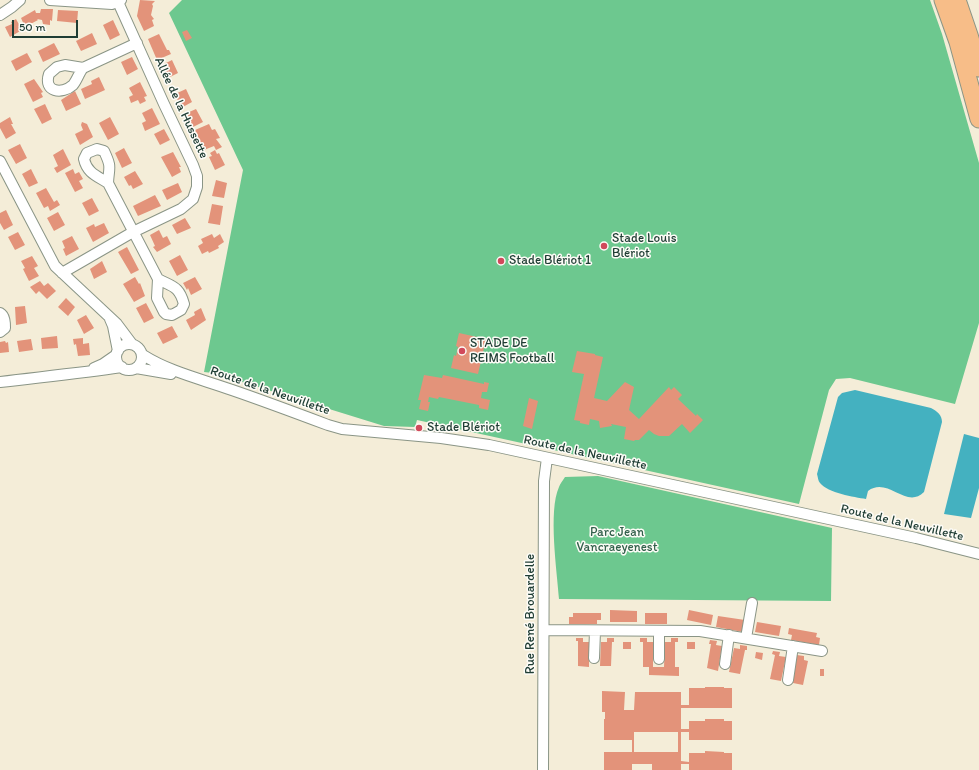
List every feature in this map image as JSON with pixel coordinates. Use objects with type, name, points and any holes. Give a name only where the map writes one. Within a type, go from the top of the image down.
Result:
[{"type":"highway","points":[[943,0],[958,42],[979,119]]},
{"type":"highway","points":[[957,0],[979,68]]},
{"type":"street","points":[[0,15],[20,0]]},
{"type":"street","points":[[50,0],[112,4],[119,1]]},
{"type":"street","name":"Allée de la Hussette","points":[[62,273],[133,232],[181,209],[193,199],[197,182],[197,176],[193,165],[164,104],[119,1]]},
{"type":"street","points":[[83,68],[137,43]]},
{"type":"street","points":[[0,161],[51,259],[62,273],[117,324],[132,344],[139,348],[143,355],[140,365],[131,370],[122,367],[103,371],[86,371],[0,382]]},
{"type":"street","points":[[108,183],[158,279]]},
{"type":"street","points":[[0,313],[3,316],[5,328],[0,332]]},
{"type":"street","points":[[108,316],[113,326],[117,360],[122,367]]},
{"type":"street","points":[[86,371],[103,364],[117,353],[121,346],[132,344]]},
{"type":"street","name":"Route de la Neuvillette","points":[[143,355],[156,364],[188,376],[231,389],[342,429],[441,438],[489,445],[909,537],[979,554]]},
{"type":"street","name":"Route de la Neuvillette","points":[[136,368],[188,376]]},
{"type":"street","name":"Rue René Brouardelle","points":[[543,770],[544,481],[547,458]]},
{"type":"street","points":[[746,638],[752,603]]},
{"type":"street","points":[[544,630],[700,631],[822,651]]},
{"type":"street","points":[[594,658],[595,631]]},
{"type":"street","points":[[659,631],[659,659]]},
{"type":"street","points":[[725,664],[729,636]]},
{"type":"street","points":[[788,680],[793,646]]},
{"type":"green space","name":"Stade Louis Blériot","points":[[182,0],[930,0],[942,34],[979,163],[979,323],[955,404],[850,378],[836,379],[829,390],[799,504],[417,420],[415,427],[384,426],[213,373],[204,372],[243,170],[169,13]]},
{"type":"green space","name":"Parc Jean Vancraeyenest","points":[[598,476],[832,528],[831,601],[559,599],[555,558],[554,511],[559,487],[565,477]]},
{"type":"water","points":[[855,390],[931,408],[940,415],[942,422],[924,492],[917,497],[904,496],[890,489],[875,487],[868,491],[866,499],[835,492],[819,482],[817,474],[838,397],[842,393]]},
{"type":"water","points":[[964,434],[979,438],[979,488],[971,518],[944,514]]},
{"type":"building","points":[[140,0],[155,1],[152,4],[151,15],[154,19],[152,20],[154,26],[144,31],[137,16]]},
{"type":"building","points":[[41,9],[53,9],[52,21],[50,20],[50,25],[43,24],[42,20],[37,19],[38,20],[25,27],[21,18],[35,10],[36,13],[40,13]]},
{"type":"building","points":[[58,10],[78,11],[77,23],[57,21]]},
{"type":"building","points":[[16,19],[22,30],[10,37],[5,27],[12,24],[11,22]]},
{"type":"building","points":[[113,20],[120,35],[110,40],[103,25]]},
{"type":"building","points":[[187,30],[192,38],[186,41],[182,32]]},
{"type":"building","points":[[92,33],[97,44],[81,51],[76,41]]},
{"type":"building","points":[[159,34],[167,50],[169,50],[171,54],[157,60],[148,39]]},
{"type":"building","points":[[54,43],[60,54],[43,62],[38,51]]},
{"type":"building","points":[[27,53],[32,62],[16,71],[11,61]]},
{"type":"building","points":[[132,57],[138,69],[127,75],[121,62]]},
{"type":"building","points":[[172,60],[178,73],[168,78],[162,65]]},
{"type":"building","points":[[99,77],[105,90],[85,99],[81,89],[92,84],[91,81]]},
{"type":"building","points":[[34,79],[43,92],[41,93],[43,97],[33,102],[24,84]]},
{"type":"building","points":[[140,82],[147,96],[144,97],[146,101],[140,104],[138,100],[131,103],[129,97],[133,95],[129,88]]},
{"type":"building","points":[[186,89],[192,102],[181,108],[175,94]]},
{"type":"building","points":[[75,91],[81,104],[66,111],[61,100]]},
{"type":"building","points":[[45,104],[52,119],[42,124],[34,109]]},
{"type":"building","points":[[152,108],[160,124],[145,131],[142,123],[146,121],[142,113]]},
{"type":"building","points":[[196,109],[203,122],[193,127],[187,113]]},
{"type":"building","points":[[10,117],[13,124],[11,124],[16,133],[6,139],[0,128],[0,123]]},
{"type":"building","points":[[110,117],[119,134],[108,140],[99,123]]},
{"type":"building","points":[[82,122],[87,124],[93,137],[80,145],[75,134],[83,130],[81,125]]},
{"type":"building","points":[[209,124],[212,130],[215,129],[220,138],[216,139],[222,147],[216,150],[214,146],[204,150],[195,130]]},
{"type":"building","points":[[164,129],[170,140],[160,145],[154,134]]},
{"type":"building","points":[[20,144],[27,158],[16,164],[8,150]]},
{"type":"building","points":[[124,148],[132,163],[122,168],[115,153]]},
{"type":"building","points":[[63,149],[71,165],[57,173],[54,168],[58,166],[53,155]]},
{"type":"building","points":[[215,150],[217,154],[219,153],[225,165],[215,170],[209,157],[212,156],[210,153]]},
{"type":"building","points":[[173,152],[181,167],[179,167],[181,172],[172,177],[161,157]]},
{"type":"building","points":[[31,169],[38,183],[29,187],[22,174]]},
{"type":"building","points":[[73,169],[75,174],[79,172],[83,179],[79,181],[83,188],[75,192],[65,173]]},
{"type":"building","points":[[135,171],[143,184],[133,189],[131,185],[129,186],[124,177]]},
{"type":"building","points":[[216,180],[227,183],[224,198],[212,196]]},
{"type":"building","points":[[178,183],[182,192],[167,200],[162,190]]},
{"type":"building","points":[[46,188],[54,202],[57,200],[60,205],[50,211],[48,206],[44,208],[36,193]]},
{"type":"building","points":[[155,195],[161,206],[138,216],[133,206]]},
{"type":"building","points":[[92,198],[99,211],[89,216],[82,203]]},
{"type":"building","points":[[212,204],[223,206],[220,225],[208,223]]},
{"type":"building","points":[[6,210],[13,225],[4,230],[0,223],[0,213]]},
{"type":"building","points":[[58,212],[65,225],[54,231],[47,218]]},
{"type":"building","points":[[185,218],[191,228],[177,234],[172,225]]},
{"type":"building","points":[[104,223],[109,233],[93,242],[86,228],[94,224],[95,227]]},
{"type":"building","points":[[159,230],[163,238],[167,236],[171,244],[157,252],[153,247],[155,246],[150,235]]},
{"type":"building","points":[[18,232],[25,245],[15,250],[8,237]]},
{"type":"building","points":[[212,234],[214,238],[220,234],[224,242],[218,246],[219,248],[209,253],[208,251],[202,254],[198,246],[203,243],[201,239]]},
{"type":"building","points":[[72,236],[79,249],[66,256],[62,241]]},
{"type":"building","points":[[127,247],[139,270],[131,274],[118,252]]},
{"type":"building","points":[[180,255],[188,270],[177,276],[169,261]]},
{"type":"building","points":[[32,256],[38,266],[34,268],[39,276],[29,281],[21,261]]},
{"type":"building","points":[[102,261],[107,272],[94,279],[90,269]]},
{"type":"building","points":[[135,277],[139,284],[140,283],[145,296],[134,302],[123,284]]},
{"type":"building","points":[[195,277],[202,289],[191,295],[188,288],[187,290],[183,283]]},
{"type":"building","points":[[40,281],[44,286],[48,283],[56,291],[47,299],[39,291],[36,294],[30,287]]},
{"type":"building","points":[[66,298],[75,307],[68,316],[58,307]]},
{"type":"building","points":[[146,303],[154,318],[144,323],[136,308]]},
{"type":"building","points":[[25,306],[27,323],[16,325],[15,307]]},
{"type":"building","points":[[201,308],[206,320],[191,330],[186,320],[195,315],[194,312]]},
{"type":"building","points":[[86,315],[94,328],[84,334],[77,320]]},
{"type":"building","points":[[172,326],[178,337],[163,344],[157,333]]},
{"type":"building","points":[[459,333],[486,339],[483,352],[481,352],[479,361],[481,361],[478,374],[451,368],[454,355],[456,356],[458,347],[456,346]]},
{"type":"building","points":[[57,336],[58,348],[42,349],[41,338]]},
{"type":"building","points":[[83,338],[83,344],[89,343],[90,355],[78,356],[76,344],[74,345],[73,339]]},
{"type":"building","points":[[31,339],[33,350],[19,352],[17,341]]},
{"type":"building","points":[[5,341],[6,343],[8,342],[9,352],[0,353],[0,342]]},
{"type":"building","points":[[577,351],[603,357],[594,398],[607,401],[625,382],[634,387],[629,410],[639,419],[669,387],[671,390],[674,387],[682,395],[678,399],[696,416],[697,414],[703,420],[690,433],[682,424],[669,436],[659,436],[649,430],[639,440],[634,441],[624,439],[626,427],[611,424],[612,426],[600,428],[599,421],[590,419],[589,425],[574,420],[584,374],[572,372]]},
{"type":"building","points":[[424,375],[442,378],[443,375],[484,384],[484,382],[489,383],[487,392],[482,392],[481,398],[490,400],[488,410],[479,408],[479,405],[439,397],[438,399],[429,397],[428,402],[430,402],[428,411],[419,409],[421,400],[418,400]]},
{"type":"building","points":[[529,398],[538,401],[532,429],[523,426]]},
{"type":"building","points":[[610,610],[637,611],[637,622],[610,622]]},
{"type":"building","points":[[689,610],[713,615],[711,625],[687,620]]},
{"type":"building","points":[[573,613],[601,613],[601,620],[597,620],[597,624],[569,624],[569,617],[573,617]]},
{"type":"building","points":[[645,613],[667,613],[667,624],[645,624]]},
{"type":"building","points":[[718,616],[745,620],[743,632],[716,627]]},
{"type":"building","points":[[757,622],[781,626],[779,636],[755,632]]},
{"type":"building","points":[[789,628],[817,633],[816,637],[820,638],[819,645],[791,640],[792,635],[788,634]]},
{"type":"building","points":[[576,638],[583,638],[583,642],[589,642],[589,667],[578,666],[578,641],[576,641]]},
{"type":"building","points":[[607,638],[614,638],[614,642],[612,642],[611,666],[600,666],[601,642],[607,642]]},
{"type":"building","points":[[640,638],[647,638],[647,642],[653,642],[653,667],[664,667],[665,642],[671,642],[671,638],[678,638],[678,642],[675,642],[675,667],[679,667],[679,676],[649,675],[649,667],[643,667],[643,642],[640,642]]},
{"type":"building","points":[[710,640],[717,641],[716,645],[722,646],[718,671],[707,668],[711,644],[709,644]]},
{"type":"building","points":[[623,642],[631,642],[631,649],[623,649]]},
{"type":"building","points":[[687,642],[695,642],[695,649],[687,649]]},
{"type":"building","points":[[740,645],[747,646],[747,650],[745,650],[740,674],[729,672],[734,648],[740,649]]},
{"type":"building","points":[[773,651],[780,652],[779,656],[786,657],[781,681],[770,679],[775,655],[772,654]]},
{"type":"building","points":[[756,652],[763,653],[762,660],[755,658]]},
{"type":"building","points":[[797,655],[804,656],[804,660],[808,661],[803,685],[793,683]]},
{"type":"building","points":[[820,669],[824,669],[824,676],[820,676]]},
{"type":"building","points":[[689,688],[732,688],[732,708],[681,708],[681,729],[689,729],[689,721],[724,719],[724,721],[732,721],[732,740],[689,740],[689,732],[681,732],[681,761],[689,762],[689,753],[705,753],[705,751],[732,753],[732,770],[689,770],[689,764],[681,764],[681,770],[652,770],[652,764],[632,764],[632,770],[604,770],[604,752],[632,752],[632,740],[604,740],[605,712],[602,712],[602,691],[625,692],[624,710],[634,710],[635,692],[681,692],[681,705],[689,705]],"holes":[[[634,732],[678,732],[678,752],[634,752]]]},
{"type":"place","name":"Stade Louis Blériot","points":[[604,246]]},
{"type":"place","name":"Stade Blériot 1","points":[[501,261]]},
{"type":"place","name":"STADE DE REIMS Football","points":[[462,351]]},
{"type":"place","name":"Stade Blériot","points":[[419,428]]}]
